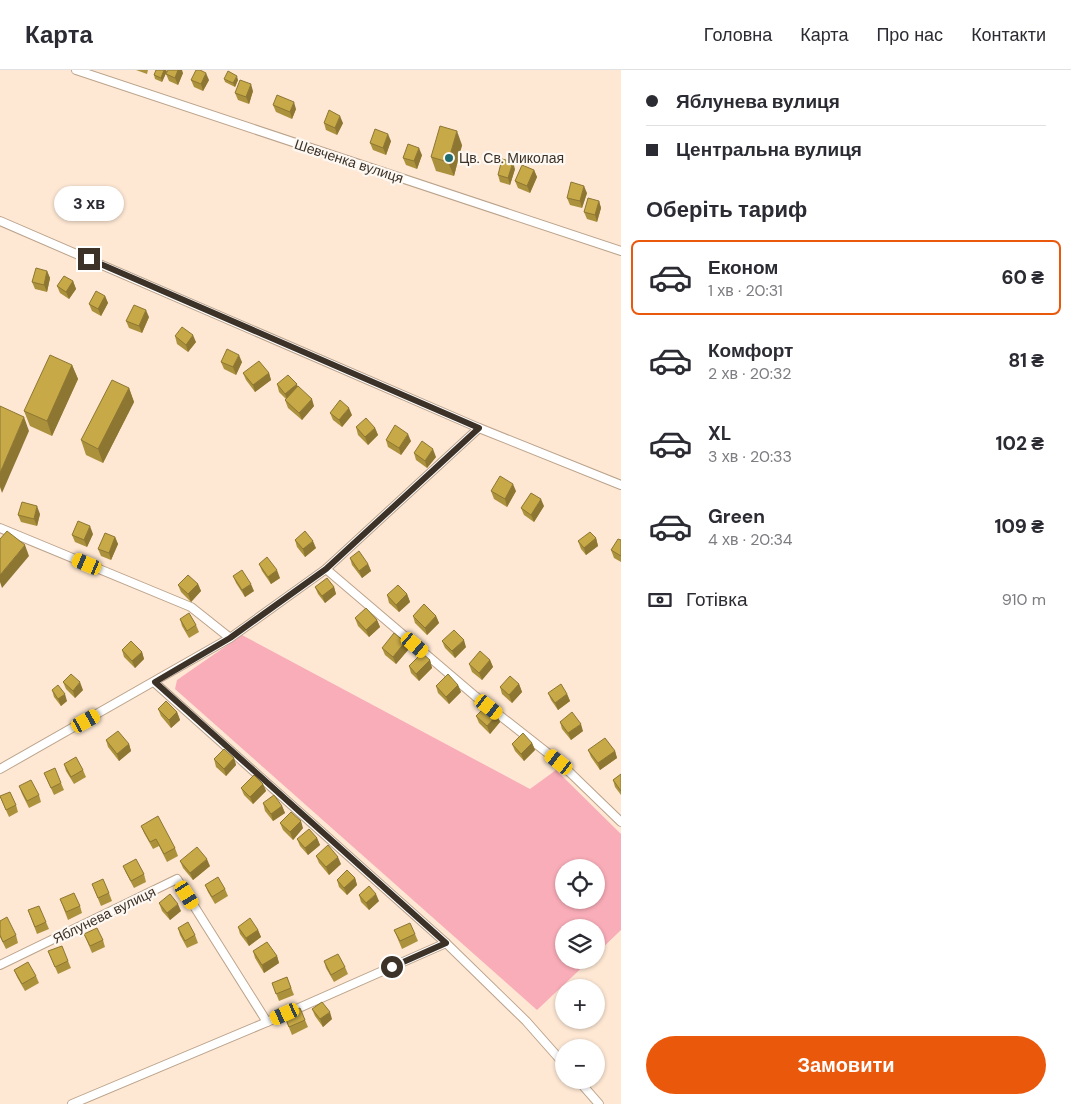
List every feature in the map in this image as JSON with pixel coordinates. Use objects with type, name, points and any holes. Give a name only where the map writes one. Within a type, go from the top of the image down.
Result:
[{"type":"street","name":"Шевченка вулиця","points":[[76,70],[621,251]]},
{"type":"street","points":[[0,220],[479,428],[621,485]]},
{"type":"street","points":[[0,769],[230,638],[326,569],[479,428]]},
{"type":"street","points":[[0,528],[191,607],[230,638]]},
{"type":"street","points":[[326,569],[475,696],[559,762],[621,822]]},
{"type":"street","points":[[155,682],[446,943],[526,1021],[555,1054]]},
{"type":"street","name":"Яблунева вулиця","points":[[0,965],[177,879],[267,1022]]},
{"type":"street","points":[[72,1104],[267,1022],[446,943]]},
{"type":"street","points":[[586,1089],[599,1104]]},
{"type":"shaded area","points":[[242,635],[530,789],[556,770],[621,834],[621,930],[605,945],[605,919],[555,919],[555,969],[580,969],[570,979],[555,979],[555,993],[537,1010],[175,689],[177,680]]},
{"type":"building","points":[[156,70],[164,70],[161,78],[154,75]]},
{"type":"building","points":[[168,70],[178,70],[175,78],[166,74]]},
{"type":"building","points":[[196,70],[206,73],[201,84],[191,80]]},
{"type":"building","points":[[228,71],[237,76],[233,83],[224,79]]},
{"type":"building","points":[[240,80],[251,84],[246,97],[235,93]]},
{"type":"building","points":[[277,95],[294,102],[290,112],[273,105]]},
{"type":"building","points":[[329,110],[340,116],[335,128],[324,123]]},
{"type":"building","points":[[440,126],[457,131],[448,162],[431,157]]},
{"type":"building","points":[[375,129],[388,134],[383,148],[370,143]]},
{"type":"building","points":[[408,144],[419,148],[414,161],[403,158]]},
{"type":"building","points":[[502,159],[513,162],[508,178],[498,175]]},
{"type":"building","points":[[522,165],[534,170],[527,186],[515,181]]},
{"type":"building","points":[[571,182],[584,186],[580,201],[567,198]]},
{"type":"building","points":[[588,198],[599,201],[595,215],[584,212]]},
{"type":"building","points":[[36,268],[47,271],[44,285],[32,282]]},
{"type":"building","points":[[64,276],[73,281],[66,292],[57,286]]},
{"type":"building","points":[[96,291],[105,296],[98,309],[89,304]]},
{"type":"building","points":[[134,305],[146,310],[139,326],[126,321]]},
{"type":"building","points":[[182,327],[193,335],[186,345],[175,336]]},
{"type":"building","points":[[227,349],[239,355],[233,367],[221,362]]},
{"type":"building","points":[[50,355],[72,365],[47,421],[24,411]]},
{"type":"building","points":[[259,361],[269,373],[253,385],[243,373]]},
{"type":"building","points":[[288,375],[297,384],[285,394],[277,384]]},
{"type":"building","points":[[112,380],[129,388],[98,449],[81,440]]},
{"type":"building","points":[[298,386],[312,399],[299,413],[285,400]]},
{"type":"building","points":[[340,400],[349,408],[339,420],[330,413]]},
{"type":"building","points":[[0,406],[24,417],[0,473]]},
{"type":"building","points":[[366,418],[375,428],[365,437],[356,427]]},
{"type":"building","points":[[395,425],[408,434],[399,448],[386,440]]},
{"type":"building","points":[[422,441],[433,449],[425,461],[414,453]]},
{"type":"building","points":[[500,476],[513,484],[505,499],[491,491]]},
{"type":"building","points":[[531,493],[541,499],[531,515],[521,508]]},
{"type":"building","points":[[22,502],[37,506],[34,519],[18,515]]},
{"type":"building","points":[[78,521],[90,526],[84,540],[72,535]]},
{"type":"building","points":[[7,531],[25,545],[0,575],[0,539]]},
{"type":"building","points":[[305,531],[313,541],[303,549],[295,540]]},
{"type":"building","points":[[590,532],[596,538],[584,548],[578,541]]},
{"type":"building","points":[[105,533],[115,537],[109,553],[98,549]]},
{"type":"building","points":[[618,539],[621,540],[621,556],[611,550]]},
{"type":"building","points":[[359,551],[368,564],[359,571],[350,558]]},
{"type":"building","points":[[267,557],[277,570],[268,577],[259,564]]},
{"type":"building","points":[[242,570],[251,584],[242,590],[233,576]]},
{"type":"building","points":[[188,575],[198,584],[188,594],[178,585]]},
{"type":"building","points":[[327,578],[334,587],[322,596],[315,587]]},
{"type":"building","points":[[398,585],[407,594],[396,605],[387,595]]},
{"type":"building","points":[[424,604],[436,616],[425,628],[413,616]]},
{"type":"building","points":[[366,608],[377,620],[366,630],[355,618]]},
{"type":"building","points":[[189,613],[196,625],[187,631],[180,619]]},
{"type":"building","points":[[454,630],[464,640],[452,651],[442,641]]},
{"type":"building","points":[[394,633],[405,642],[393,657],[382,648]]},
{"type":"building","points":[[131,641],[142,652],[132,661],[122,650]]},
{"type":"building","points":[[480,651],[490,660],[479,673],[469,664]]},
{"type":"building","points":[[422,653],[430,660],[416,674],[409,666]]},
{"type":"building","points":[[71,674],[80,682],[73,691],[63,682]]},
{"type":"building","points":[[448,674],[458,685],[446,697],[436,686]]},
{"type":"building","points":[[510,676],[519,684],[509,695],[500,687]]},
{"type":"building","points":[[561,684],[567,694],[555,703],[548,693]]},
{"type":"building","points":[[58,685],[65,694],[58,699],[52,690]]},
{"type":"building","points":[[166,701],[177,712],[169,720],[158,709]]},
{"type":"building","points":[[487,705],[497,715],[487,726],[476,716]]},
{"type":"building","points":[[572,712],[581,724],[568,733],[560,722]]},
{"type":"building","points":[[118,731],[129,744],[117,754],[106,740]]},
{"type":"building","points":[[523,733],[532,743],[521,754],[512,744]]},
{"type":"building","points":[[605,738],[615,751],[598,763],[588,750]]},
{"type":"building","points":[[224,749],[234,758],[224,769],[214,759]]},
{"type":"building","points":[[76,757],[83,770],[71,777],[64,764]]},
{"type":"building","points":[[55,768],[61,783],[51,788],[44,773]]},
{"type":"building","points":[[621,774],[621,791],[613,780]]},
{"type":"building","points":[[254,775],[263,784],[250,797],[241,788]]},
{"type":"building","points":[[31,780],[39,795],[27,801],[19,786]]},
{"type":"building","points":[[10,792],[16,805],[6,810],[0,796]]},
{"type":"building","points":[[274,795],[282,806],[271,814],[263,803]]},
{"type":"building","points":[[291,812],[301,821],[290,832],[280,823]]},
{"type":"building","points":[[158,816],[175,848],[164,854],[156,839],[150,842],[141,826]]},
{"type":"building","points":[[309,829],[317,838],[305,848],[297,839]]},
{"type":"building","points":[[328,845],[338,857],[326,867],[316,856]]},
{"type":"building","points":[[197,847],[207,859],[190,873],[180,861]]},
{"type":"building","points":[[136,859],[144,874],[131,881],[123,866]]},
{"type":"building","points":[[347,870],[355,878],[344,888],[337,880]]},
{"type":"building","points":[[218,877],[225,889],[212,897],[205,885]]},
{"type":"building","points":[[103,879],[109,893],[98,898],[92,884]]},
{"type":"building","points":[[369,886],[376,894],[366,903],[359,895]]},
{"type":"building","points":[[74,893],[80,906],[66,912],[60,899]]},
{"type":"building","points":[[170,894],[178,904],[167,913],[159,903]]},
{"type":"building","points":[[39,906],[46,922],[35,927],[28,910]]},
{"type":"building","points":[[7,917],[16,935],[3,942],[0,935],[0,921]]},
{"type":"building","points":[[250,918],[258,930],[246,938],[238,927]]},
{"type":"building","points":[[188,922],[195,935],[185,941],[178,928]]},
{"type":"building","points":[[410,923],[415,934],[400,941],[394,930]]},
{"type":"building","points":[[97,928],[103,940],[90,946],[84,934]]},
{"type":"building","points":[[267,942],[277,956],[262,965],[253,951]]},
{"type":"building","points":[[62,946],[68,961],[55,967],[48,951]]},
{"type":"building","points":[[338,954],[345,967],[331,975],[324,961]]},
{"type":"building","points":[[28,962],[36,976],[22,984],[14,970]]},
{"type":"building","points":[[287,977],[291,988],[276,994],[272,983]]},
{"type":"building","points":[[322,1002],[330,1012],[320,1019],[312,1009]]},
{"type":"building","points":[[300,1008],[305,1020],[289,1027],[284,1015]]},
{"type":"place","name":"Цв. Св. Миколая","points":[[449,158]]},
{"type":"route","points":[[89,259],[479,428],[326,569],[230,638],[155,682],[446,943],[392,967]]}]
